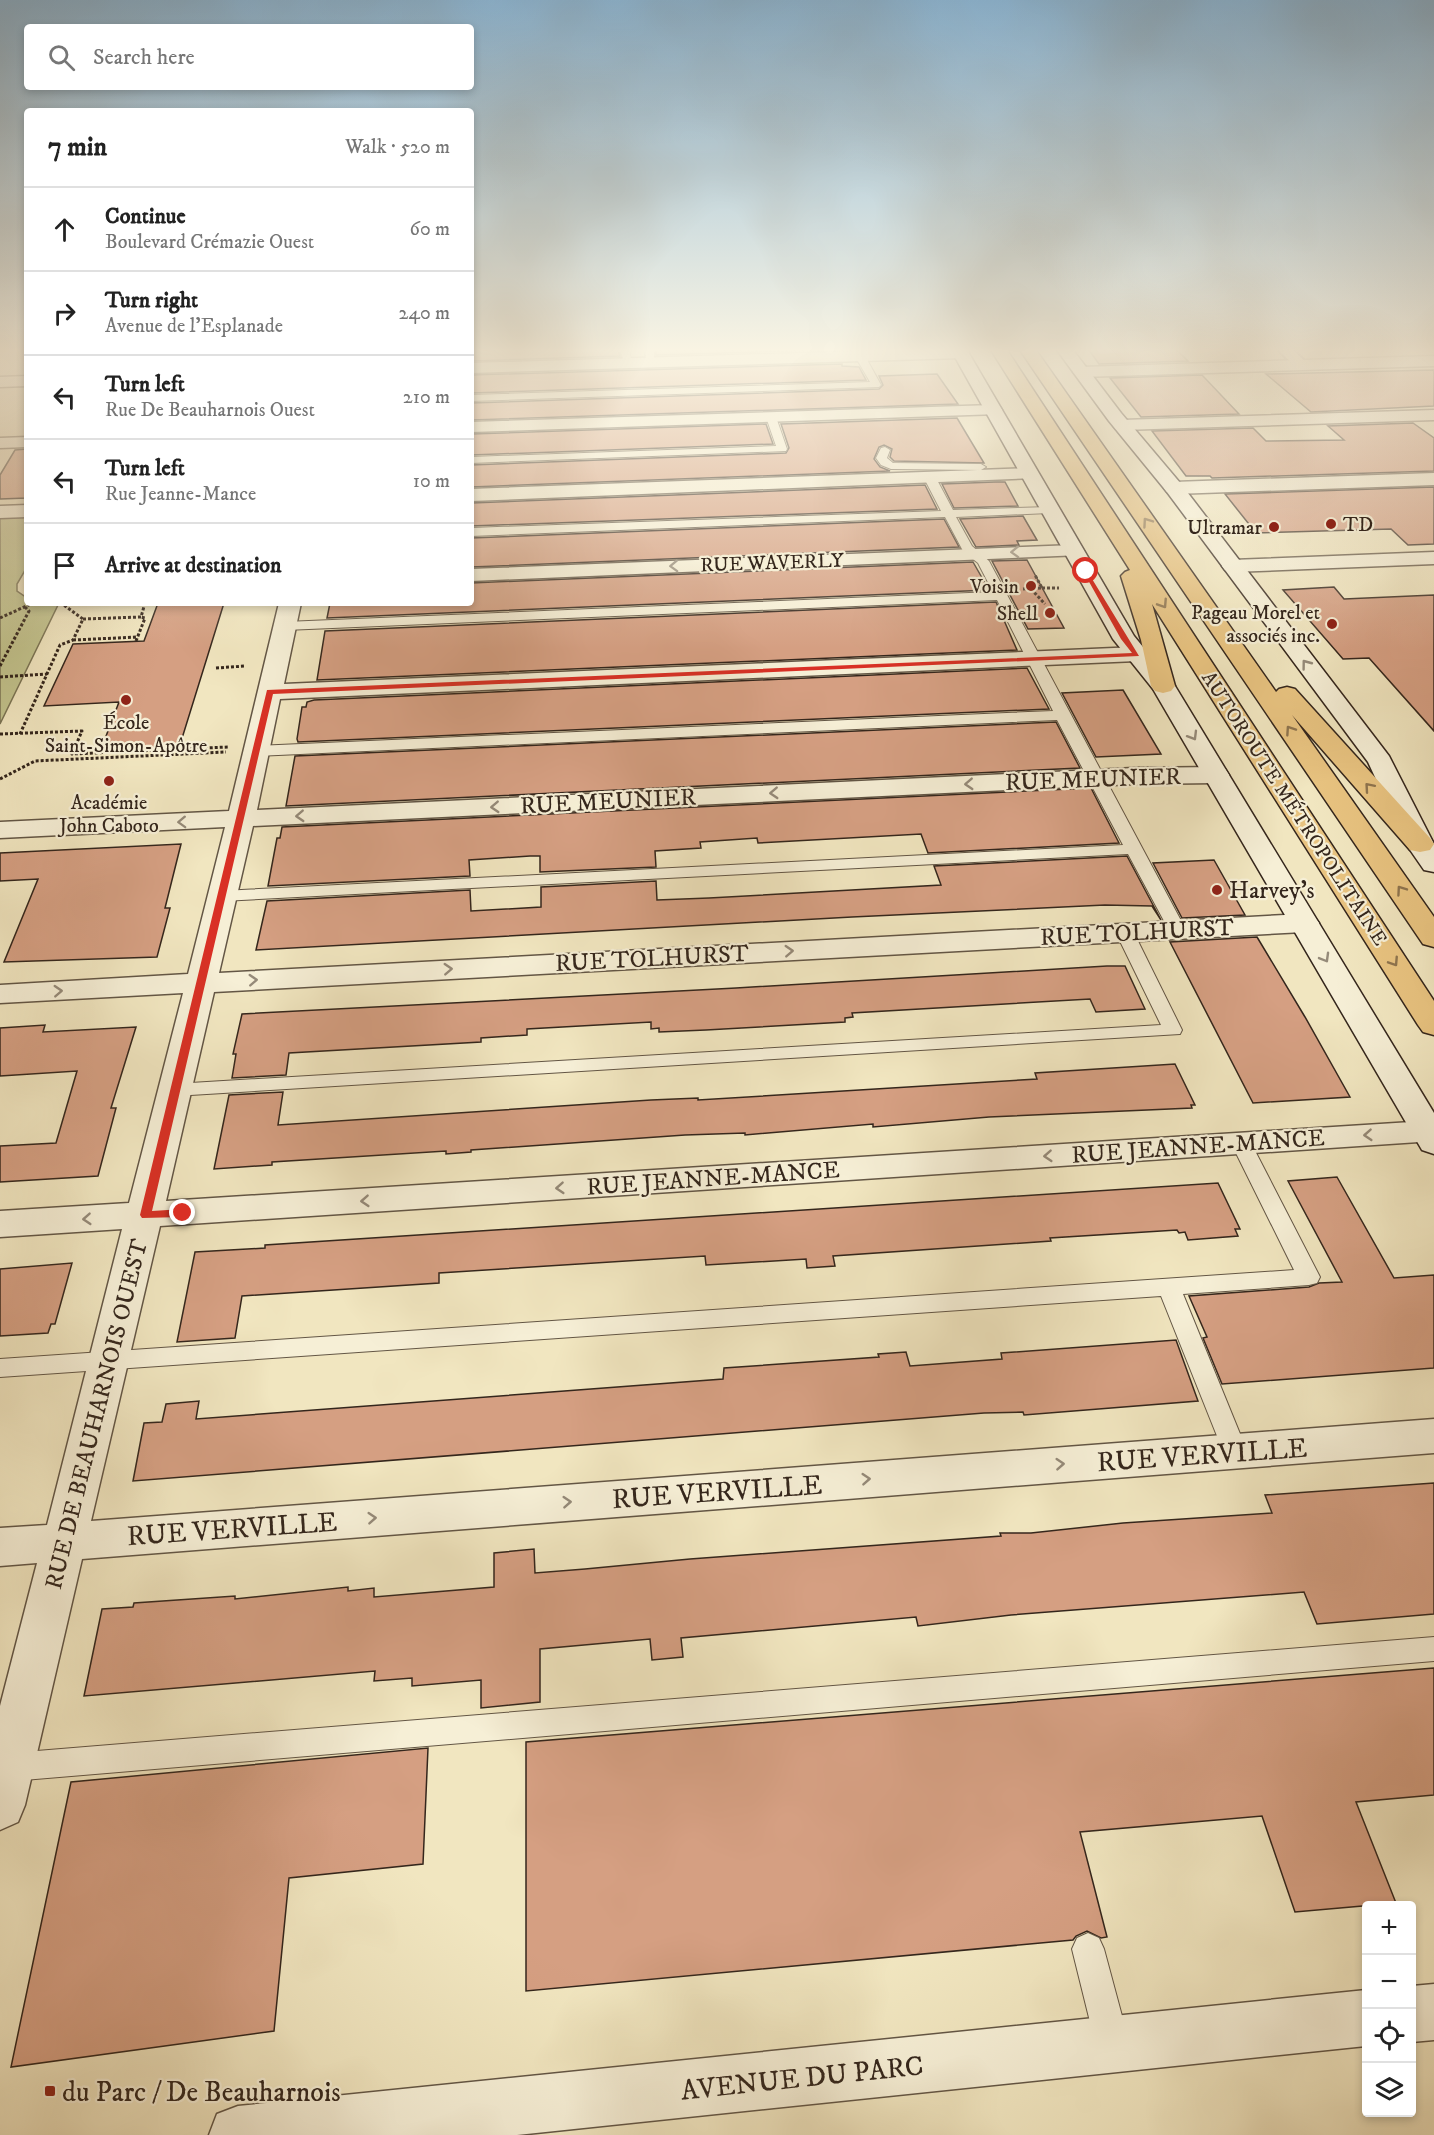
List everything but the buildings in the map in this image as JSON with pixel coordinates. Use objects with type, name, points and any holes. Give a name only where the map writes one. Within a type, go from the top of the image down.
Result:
[{"type":"highway","name":"AUTOROUTE MÉTROPOLITAINE","points":[[1063,450],[1434,1025]]},
{"type":"highway","name":"AUTOROUTE MÉTROPOLITAINE","points":[[1097,450],[1434,938]]},
{"type":"highway","points":[[1120,537],[1152,640],[1163,686]]},
{"type":"highway","points":[[1193,587],[1427,854]]},
{"type":"street","points":[[1015,450],[1124,639],[1163,686],[1432,1142]]},
{"type":"street","points":[[1142,450],[1174,488],[1380,761],[1427,854]]},
{"type":"street","points":[[474,495],[1029,474]]},
{"type":"street","points":[[1174,488],[1434,479]]},
{"type":"street","points":[[0,512],[24,511]]},
{"type":"street","name":"RUE WAVERLY","points":[[474,575],[1074,550]]},
{"type":"street","points":[[1236,572],[1434,558]]},
{"type":"street","points":[[1236,572],[1434,569]]},
{"type":"street","name":"RUE DE BEAUHARNOIS OUEST","points":[[3,1780],[145,1215],[287,614]]},
{"type":"street","points":[[270,692],[1137,654]]},
{"type":"street","name":"RUE MEUNIER","points":[[0,830],[1095,778],[1216,775]]},
{"type":"street","name":"RUE TOLHURST","points":[[0,994],[1304,923]]},
{"type":"street","name":"RUE JEANNE-MANCE","points":[[0,1224],[1241,1143],[1432,1142]]},
{"type":"street","name":"RUE VERVILLE","points":[[0,1547],[1434,1436]]},
{"type":"street","points":[[1416,2014],[1434,2012]]},
{"type":"street","name":"AVENUE DU PARC","points":[[238,2135],[1362,2018]]},
{"type":"lane","points":[[474,459],[762,450]]},
{"type":"lane","points":[[885,450],[881,458],[891,466],[981,466]]},
{"type":"lane","points":[[930,478],[967,548],[983,561],[1095,778],[1177,930]]},
{"type":"lane","points":[[474,532],[1049,510]]},
{"type":"lane","points":[[287,614],[1001,596]]},
{"type":"lane","points":[[256,751],[1062,715]]},
{"type":"lane","points":[[222,896],[1133,849]]},
{"type":"lane","points":[[174,1090],[1173,1030],[1125,933]]},
{"type":"lane","points":[[0,1368],[1309,1277],[1241,1143]]},
{"type":"lane","points":[[1169,1287],[1235,1451]]},
{"type":"lane","points":[[3,1780],[1434,1650]]},
{"type":"lane","points":[[1088,1949],[1113,2045]]},
{"type":"path","points":[[1034,572],[1042,588]]},
{"type":"path","points":[[1020,589],[1059,588]]},
{"type":"path","points":[[1031,589],[1045,604]]},
{"type":"path","points":[[0,618],[28,606]]},
{"type":"path","points":[[65,606],[83,619],[145,618],[136,641]]},
{"type":"path","points":[[141,617],[145,606]]},
{"type":"path","points":[[0,666],[29,611],[25,608]]},
{"type":"path","points":[[73,640],[83,619]]},
{"type":"path","points":[[20,734],[60,645],[73,640],[138,637]]},
{"type":"path","points":[[216,668],[252,666]]},
{"type":"path","points":[[0,677],[47,674]]},
{"type":"path","points":[[0,734],[82,731],[72,754],[231,747]]},
{"type":"path","points":[[0,779],[35,761],[230,752]]},
{"type":"green space","points":[[24,517],[24,572],[17,584],[17,591],[24,596],[24,606],[58,606],[0,724],[0,518]]},
{"type":"place","name":"TD","points":[[1331,524]]},
{"type":"place","name":"Ultramar","points":[[1274,527]]},
{"type":"place","name":"Voisin","points":[[1031,586]]},
{"type":"place","name":"Shell","points":[[1050,613]]},
{"type":"place","name":"Pageau Morel et associés inc.","points":[[1332,624]]},
{"type":"place","name":"École Saint-Simon-Apôtre","points":[[126,700]]},
{"type":"place","name":"Académie John Caboto","points":[[109,781]]},
{"type":"place","name":"Harvey's","points":[[1217,890]]},
{"type":"place","name":"du Parc / De Beauharnois","points":[[50,2091]]},
{"type":"route","points":[[183,1213],[145,1215],[270,692],[1137,654],[1124,639],[1086,571]]}]
